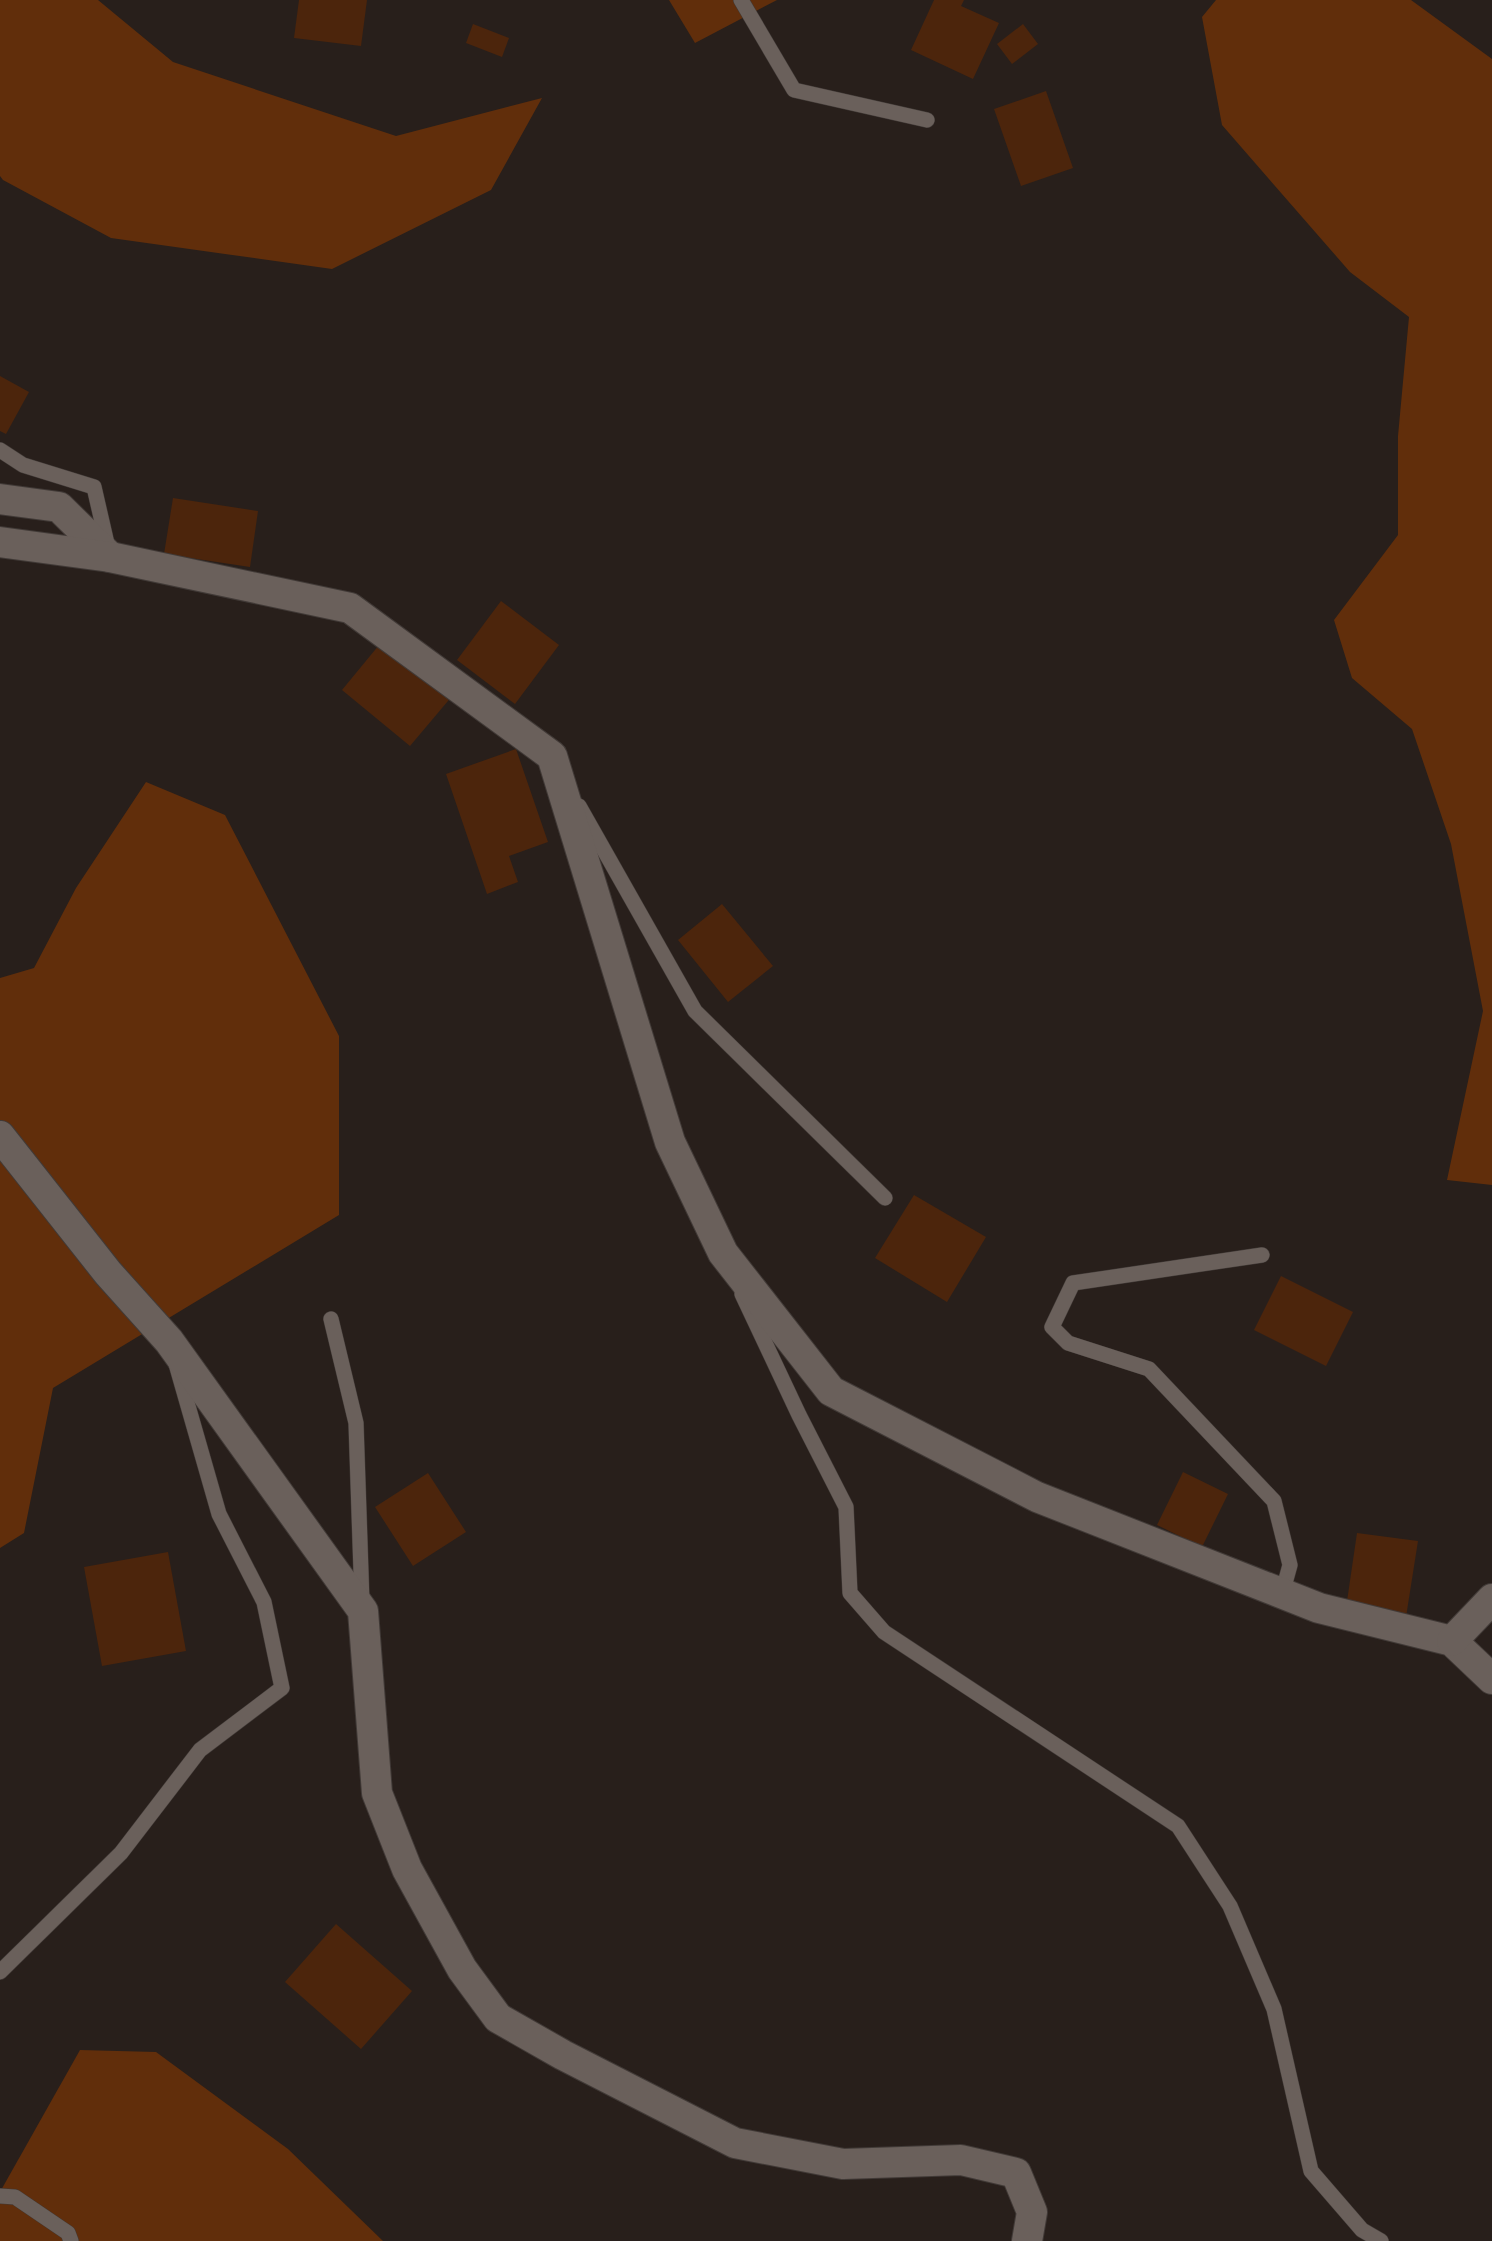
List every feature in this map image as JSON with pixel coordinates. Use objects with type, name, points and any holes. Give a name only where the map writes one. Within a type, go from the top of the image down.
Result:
[{"type":"street","points":[[0,499],[59,507],[110,556]]},
{"type":"street","points":[[0,542],[110,556],[350,608],[552,756],[669,1142],[723,1253],[831,1391],[1037,1497],[1319,1608],[1452,1641],[1492,1679]]},
{"type":"street","points":[[0,1136],[108,1273],[169,1341],[363,1611],[376,1793],[406,1869],[462,1970],[498,2018],[563,2055],[735,2143],[843,2164],[961,2160],[1016,2173],[1032,2212],[1027,2241]]},
{"type":"street","points":[[1452,1641],[1492,1599]]},
{"type":"lane","points":[[741,0],[794,90],[927,120]]},
{"type":"lane","points":[[0,450],[23,465],[94,487],[110,556]]},
{"type":"lane","points":[[552,756],[627,894],[695,1011],[885,1198]]},
{"type":"lane","points":[[723,1253],[798,1415],[846,1507],[850,1593],[884,1632],[1178,1826],[1230,1906],[1274,2009],[1311,2171],[1362,2230],[1381,2241]]},
{"type":"lane","points":[[1262,1255],[1073,1283],[1052,1328],[1068,1343],[1149,1369],[1274,1501],[1290,1565],[1282,1594]]},
{"type":"lane","points":[[331,1318],[356,1423],[363,1611]]},
{"type":"lane","points":[[0,1972],[121,1853],[200,1750],[282,1688],[264,1602],[219,1514],[169,1341]]},
{"type":"lane","points":[[0,2196],[15,2197],[68,2233],[71,2241]]},
{"type":"shaded area","points":[[0,0],[98,0],[173,62],[396,136],[542,98],[491,190],[332,269],[111,238],[3,180],[0,176]]},
{"type":"shaded area","points":[[669,0],[777,0],[695,43]]},
{"type":"shaded area","points":[[1216,0],[1411,0],[1492,59],[1492,1185],[1447,1180],[1483,1011],[1451,844],[1412,729],[1352,678],[1334,620],[1398,535],[1398,436],[1409,317],[1350,272],[1222,125],[1202,17]]},
{"type":"shaded area","points":[[146,782],[225,815],[339,1036],[339,1215],[53,1388],[24,1533],[0,1548],[0,978],[34,968],[76,888]]},
{"type":"shaded area","points":[[80,2050],[156,2052],[288,2149],[383,2241],[0,2241],[0,2192]]},
{"type":"building","points":[[299,0],[367,0],[361,46],[294,38]]},
{"type":"building","points":[[934,0],[964,0],[961,6],[999,23],[973,79],[911,50]]},
{"type":"building","points":[[473,24],[509,38],[502,57],[466,43]]},
{"type":"building","points":[[1023,24],[1038,44],[1012,64],[997,44]]},
{"type":"building","points":[[1046,91],[1073,168],[1021,186],[994,109]]},
{"type":"building","points":[[0,376],[29,392],[6,434],[0,431]]},
{"type":"building","points":[[173,498],[258,511],[250,567],[164,554]]},
{"type":"building","points":[[501,601],[559,645],[515,704],[457,660]]},
{"type":"building","points":[[384,639],[453,695],[410,746],[342,690]]},
{"type":"building","points":[[516,749],[548,842],[509,856],[518,882],[487,894],[446,774]]},
{"type":"building","points":[[722,904],[773,966],[728,1002],[678,940]]},
{"type":"building","points":[[914,1195],[986,1237],[947,1302],[875,1258]]},
{"type":"building","points":[[1281,1276],[1353,1312],[1326,1366],[1254,1330]]},
{"type":"building","points":[[1183,1472],[1228,1494],[1202,1547],[1157,1525]]},
{"type":"building","points":[[428,1473],[466,1532],[413,1566],[375,1507]]},
{"type":"building","points":[[1357,1533],[1418,1541],[1406,1617],[1346,1608]]},
{"type":"building","points":[[168,1552],[186,1651],[102,1666],[84,1567]]},
{"type":"building","points":[[336,1924],[412,1991],[361,2049],[285,1982]]}]
